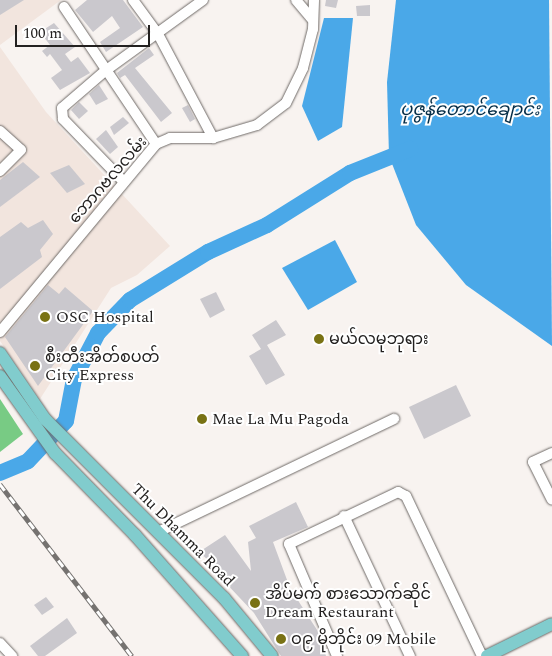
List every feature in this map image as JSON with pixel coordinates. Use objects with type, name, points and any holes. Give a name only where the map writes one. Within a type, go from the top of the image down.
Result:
[{"type":"main road","name":"Thu Dhamma Road","points":[[0,353],[45,419],[65,442],[224,598],[272,656]]},
{"type":"main road","name":"Thu Dhamma Road","points":[[0,376],[35,428],[55,453],[135,535],[242,656]]},
{"type":"main road","points":[[15,399],[26,391]]},
{"type":"main road","points":[[487,656],[552,624]]},
{"type":"street","points":[[133,0],[158,34],[213,138]]},
{"type":"street","points":[[124,182],[76,134],[61,114],[62,108],[105,71],[203,0]]},
{"type":"street","points":[[296,0],[312,19]]},
{"type":"street","name":"ဘောဂဗလလမ်း","points":[[0,332],[156,144],[170,138],[213,138],[257,125],[286,103],[303,68],[313,29],[314,0]]},
{"type":"street","points":[[64,7],[105,71],[156,144]]},
{"type":"street","points":[[0,130],[21,150],[0,171]]},
{"type":"street","points":[[158,532],[394,419]]},
{"type":"street","points":[[552,453],[533,462],[552,500]]},
{"type":"street","points":[[337,656],[289,544],[344,516],[402,492],[482,656]]},
{"type":"street","points":[[344,516],[410,656]]},
{"type":"street","points":[[0,643],[12,656]]},
{"type":"shaded area","points":[[0,0],[61,0],[0,45]]},
{"type":"shaded area","points":[[0,47],[46,112],[170,246],[137,275],[111,288],[40,399],[0,341]]},
{"type":"green space","points":[[0,399],[23,434],[0,452]]},
{"type":"water","name":"ပုဇွန်တောင်ချောင်း","points":[[396,0],[549,0],[552,346],[466,285],[416,225],[389,156],[387,82]]},
{"type":"water","points":[[324,18],[353,18],[342,127],[318,141],[302,106]]},
{"type":"water","points":[[335,240],[357,282],[308,310],[282,268]]},
{"type":"building","points":[[0,0],[24,0],[0,15]]},
{"type":"building","points":[[87,0],[123,0],[143,27],[106,52],[100,42],[120,28],[112,16],[93,32],[75,10]]},
{"type":"building","points":[[326,0],[338,0],[336,8],[325,6]]},
{"type":"building","points":[[370,5],[370,16],[357,16],[356,6]]},
{"type":"building","points":[[54,23],[75,47],[65,54],[71,62],[78,57],[90,73],[60,90],[51,78],[62,70],[50,54],[47,57],[42,51],[50,45],[40,32]]},
{"type":"building","points":[[149,48],[154,55],[135,68],[172,113],[161,122],[125,75],[120,78],[117,73]]},
{"type":"building","points":[[99,85],[108,99],[96,105],[89,94]]},
{"type":"building","points":[[79,102],[88,111],[79,119],[71,110]]},
{"type":"building","points":[[188,105],[195,119],[190,122],[182,108]]},
{"type":"building","points":[[123,117],[129,123],[114,135],[110,127]]},
{"type":"building","points":[[106,130],[118,147],[110,154],[96,139]]},
{"type":"building","points":[[23,162],[40,177],[0,207],[0,180]]},
{"type":"building","points":[[69,165],[85,184],[67,193],[50,173]]},
{"type":"building","points":[[43,220],[53,234],[40,250],[42,257],[0,289],[0,237],[21,222],[28,228]]},
{"type":"building","points":[[48,285],[59,294],[65,287],[93,311],[38,386],[5,337]]},
{"type":"building","points":[[216,292],[225,310],[210,318],[200,299]]},
{"type":"building","points":[[276,320],[286,335],[267,345],[285,375],[266,385],[249,356],[261,349],[252,335]]},
{"type":"building","points":[[456,385],[471,416],[424,439],[409,407]]},
{"type":"building","points":[[296,502],[308,527],[273,542],[290,588],[319,633],[326,656],[281,656],[254,613],[223,580],[227,577],[199,552],[225,535],[251,571],[248,542],[256,538],[249,526]]},
{"type":"building","points":[[46,597],[54,607],[42,615],[34,605]]},
{"type":"building","points":[[67,618],[77,633],[45,656],[38,656],[30,646]]},
{"type":"waterway","points":[[0,473],[28,461],[66,421],[74,379],[98,333],[130,300],[208,252],[267,225],[350,173],[410,149]]},
{"type":"railway","points":[[0,484],[132,656]]},
{"type":"place","name":"OSC Hospital","points":[[45,317]]},
{"type":"place","name":"မယ်လမုဘုရား","points":[[319,339]]},
{"type":"place","name":"စီးတီးအိတ်စပတ် City Express","points":[[35,366]]},
{"type":"place","name":"Mae La Mu Pagoda","points":[[202,419]]},
{"type":"place","name":"အိပ်မက် စားသောက်ဆိုင် Dream Restaurant","points":[[255,603]]},
{"type":"place","name":"ဝ၉ မိုဘိုင်း 09 Mobile","points":[[281,639]]}]
